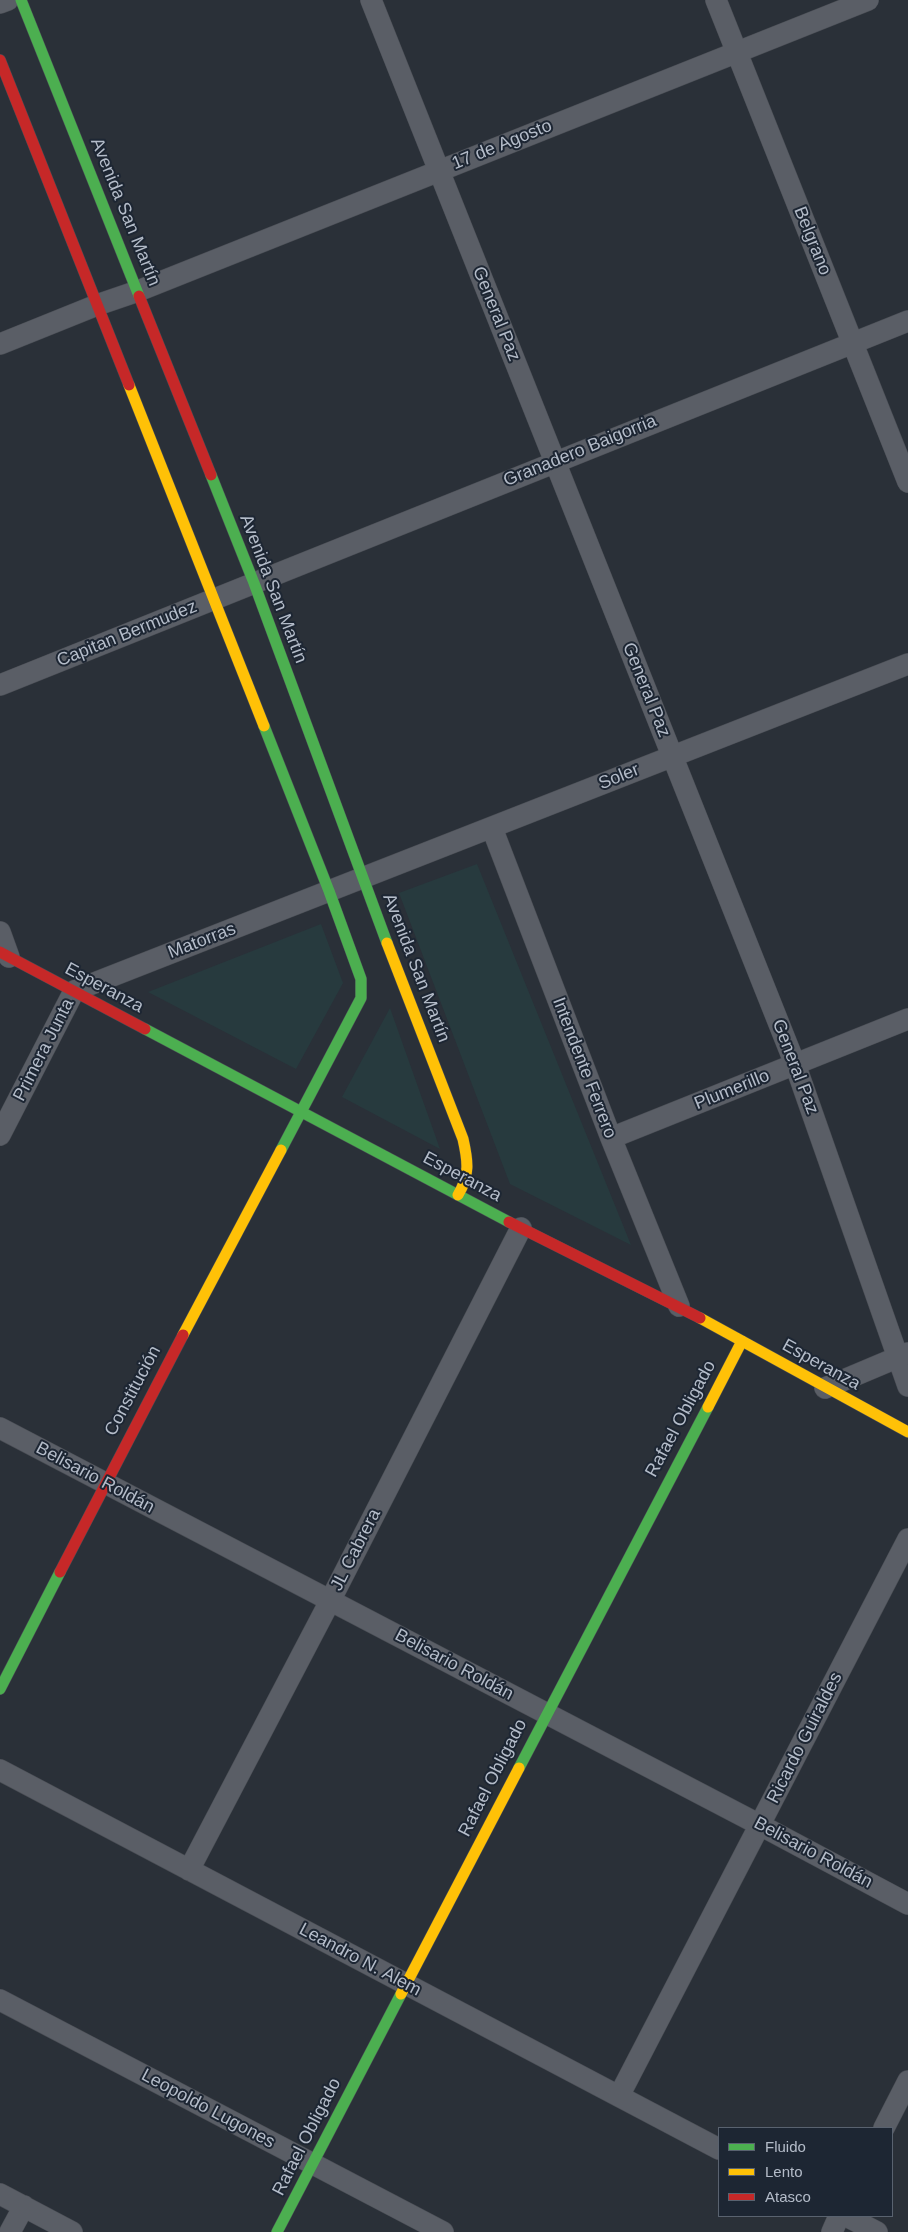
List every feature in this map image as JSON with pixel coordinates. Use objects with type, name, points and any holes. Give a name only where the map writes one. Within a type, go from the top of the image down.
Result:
[{"type":"main road","name":"Avenida San Martín","points":[[21,0],[254,583],[362,878],[463,1139],[469,1167],[467,1181],[458,1194]]},
{"type":"main road","points":[[0,60],[330,891],[361,979],[361,998],[301,1112]]},
{"type":"main road","name":"Esperanza","points":[[5,955],[521,1228],[679,1306],[908,1432]]},
{"type":"main road","name":"Constitución","points":[[0,1689],[105,1483],[301,1112]]},
{"type":"main road","name":"Rafael Obligado","points":[[277,2232],[742,1341]]},
{"type":"street","points":[[0,3],[8,0]]},
{"type":"street","name":"General Paz","points":[[371,0],[795,1064],[904,1354],[908,1386]]},
{"type":"street","name":"Belgrano","points":[[716,0],[908,482]]},
{"type":"street","name":"17 de Agosto","points":[[0,344],[97,305],[138,291],[868,0]]},
{"type":"street","name":"Granadero Baigorria","points":[[254,583],[908,321]]},
{"type":"street","name":"Capitan Bermudez","points":[[0,685],[254,583]]},
{"type":"street","name":"Soler","points":[[330,891],[908,664]]},
{"type":"street","name":"Intendente Ferrero","points":[[492,828],[611,1138],[679,1306]]},
{"type":"street","name":"Matorras","points":[[74,992],[330,891]]},
{"type":"street","points":[[0,932],[5,955]]},
{"type":"street","name":"Primera Junta","points":[[0,1135],[74,992]]},
{"type":"street","name":"Plumerillo","points":[[611,1138],[908,1019]]},
{"type":"street","name":"JL Cabrera","points":[[189,1870],[521,1228]]},
{"type":"street","points":[[825,1388],[904,1354]]},
{"type":"street","name":"Belisario Roldán","points":[[0,1428],[908,1904]]},
{"type":"street","name":"Ricardo Guiraldes","points":[[619,2096],[908,1539]]},
{"type":"street","name":"Leandro N. Alem","points":[[0,1770],[718,2148]]},
{"type":"street","name":"Leopoldo Lugones","points":[[0,2000],[443,2232]]},
{"type":"street","points":[[885,2127],[908,2081]]},
{"type":"street","points":[[0,2194],[72,2232]]},
{"type":"street","points":[[10,2232],[24,2206]]},
{"type":"street","points":[[832,2232],[839,2217]]},
{"type":"street","points":[[848,2217],[877,2232]]},
{"type":"green space","points":[[477,864],[631,1245],[510,1184],[399,893]]},
{"type":"green space","points":[[321,924],[343,983],[296,1069],[148,992]]},
{"type":"green space","points":[[390,1008],[440,1149],[342,1097]]},
{"type":"traffic: fast","points":[[21,0],[139,296]]},
{"type":"traffic: fast","points":[[211,475],[254,583],[387,943]]},
{"type":"traffic: fast","points":[[264,726],[329,891],[361,979],[361,998],[281,1150]]},
{"type":"traffic: fast","points":[[145,1029],[509,1222]]},
{"type":"traffic: fast","points":[[519,1768],[708,1407]]},
{"type":"traffic: fast","points":[[0,1689],[60,1572]]},
{"type":"traffic: fast","points":[[277,2232],[401,1994]]},
{"type":"traffic: slow","points":[[129,385],[264,726]]},
{"type":"traffic: slow","points":[[387,943],[463,1139],[467,1168],[465,1181],[458,1195]]},
{"type":"traffic: slow","points":[[183,1335],[281,1150]]},
{"type":"traffic: slow","points":[[700,1318],[908,1432]]},
{"type":"traffic: slow","points":[[708,1407],[742,1341]]},
{"type":"traffic: slow","points":[[401,1994],[519,1768]]},
{"type":"traffic: jam","points":[[0,60],[129,385]]},
{"type":"traffic: jam","points":[[139,296],[211,475]]},
{"type":"traffic: jam","points":[[0,952],[145,1029]]},
{"type":"traffic: jam","points":[[509,1222],[700,1318]]},
{"type":"traffic: jam","points":[[60,1572],[183,1335]]}]
